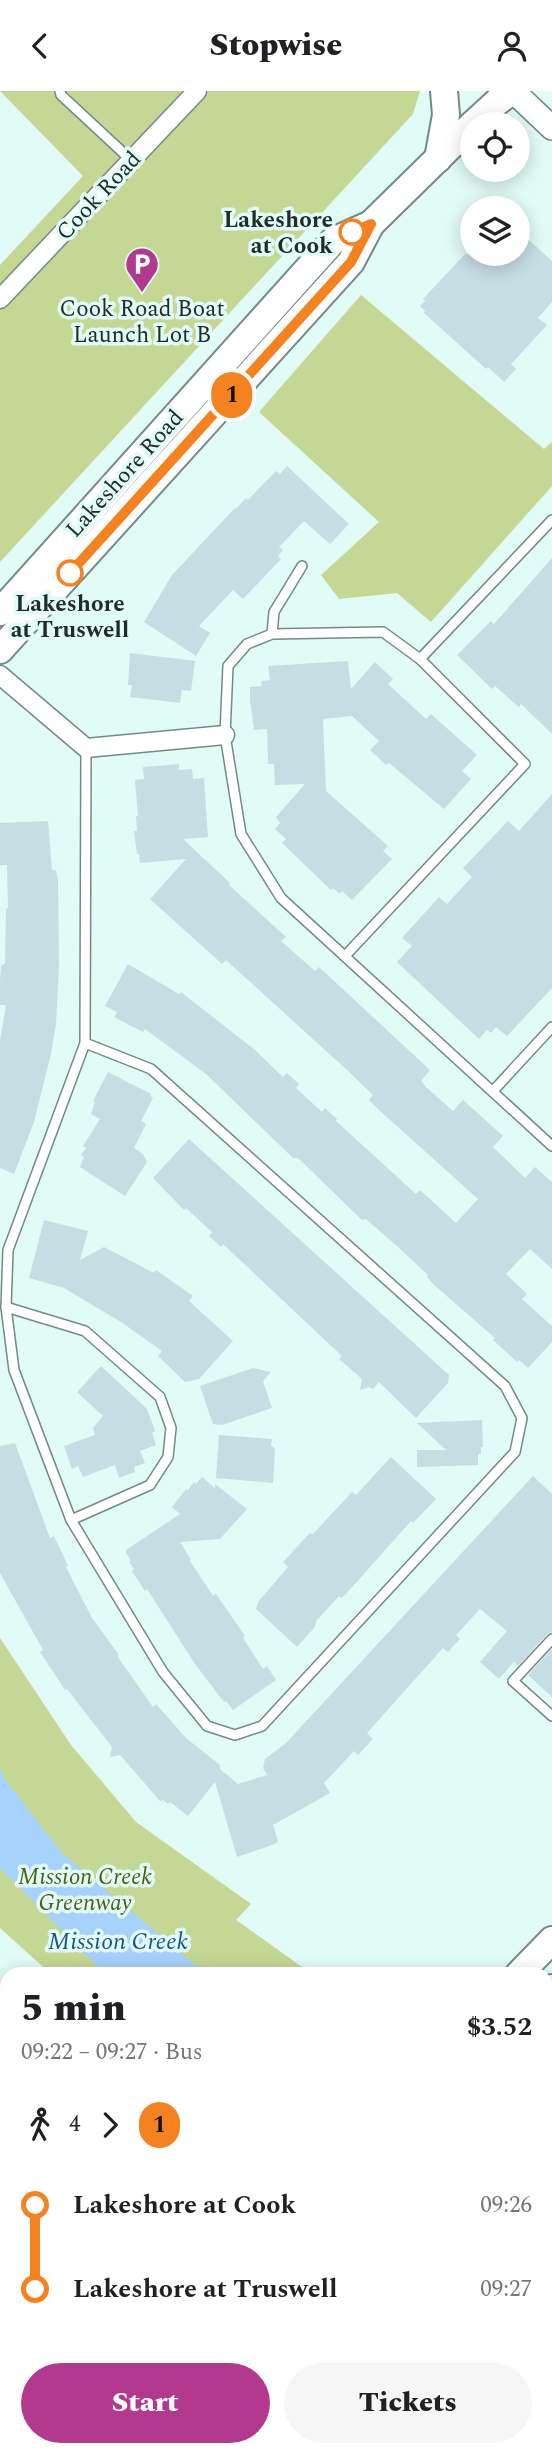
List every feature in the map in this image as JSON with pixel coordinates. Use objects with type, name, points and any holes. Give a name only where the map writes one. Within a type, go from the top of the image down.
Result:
[{"type":"main road","points":[[438,159],[446,115],[444,91]]},
{"type":"main road","name":"Lakeshore Road","points":[[488,112],[512,91]]},
{"type":"main road","name":"Lakeshore Road","points":[[0,650],[351,262],[371,224],[460,138]]},
{"type":"main road","name":"Lakeshore Road","points":[[1,610],[333,241],[371,224]]},
{"type":"main road","points":[[112,486],[132,506]]},
{"type":"main road","points":[[526,1967],[552,1940]]},
{"type":"street","name":"Cook Road","points":[[0,299],[197,91]]},
{"type":"street","points":[[512,91],[552,128]]},
{"type":"street","points":[[0,675],[86,748],[225,735]]},
{"type":"lane","points":[[60,92],[131,160]]},
{"type":"lane","points":[[420,659],[552,520]]},
{"type":"lane","points":[[272,634],[274,612],[302,566]]},
{"type":"lane","points":[[345,956],[524,764],[420,659],[383,632],[272,634],[247,644],[228,666],[225,735],[241,834],[281,898],[552,1146]]},
{"type":"lane","points":[[85,1043],[151,1069],[505,1386],[522,1418],[515,1452],[262,1726],[235,1735],[207,1725],[163,1672],[71,1520],[14,1370],[6,1307],[8,1250],[85,1043],[86,748]]},
{"type":"lane","points":[[493,1091],[552,1027]]},
{"type":"lane","points":[[6,1307],[85,1331],[160,1397],[171,1428],[168,1457],[150,1485],[71,1520]]},
{"type":"lane","points":[[552,1639],[513,1681],[552,1716]]},
{"type":"green space","points":[[0,91],[420,91],[413,114],[0,562],[0,265],[83,176]]},
{"type":"green space","points":[[361,295],[544,449],[552,442],[552,486],[431,622],[397,593],[339,599],[321,575],[379,522],[259,412]]},
{"type":"green space","name":"Mission Creek Greenway","points":[[0,1638],[71,1745],[136,1822],[251,1904],[236,1920],[302,1967],[43,1967],[0,1928]]},
{"type":"water","name":"Mission Creek","points":[[0,1769],[62,1853],[198,1967],[98,1967],[0,1868]]},
{"type":"building","points":[[530,241],[552,261],[552,302],[538,318],[547,325],[511,364],[516,369],[504,382],[424,313],[420,306],[425,301],[423,299],[460,259],[460,266],[530,266]]},
{"type":"building","points":[[287,466],[349,524],[330,544],[304,521],[279,547],[283,550],[278,556],[281,559],[243,599],[233,590],[199,626],[210,633],[196,656],[144,622],[172,575],[235,508],[246,498],[248,500],[276,471],[280,474]]},
{"type":"building","points":[[552,558],[552,734],[521,704],[519,707],[495,686],[492,689],[457,655],[491,621],[494,624]]},
{"type":"building","points":[[130,653],[195,661],[191,691],[182,690],[180,703],[130,697]]},
{"type":"building","points":[[348,661],[351,689],[375,662],[393,679],[388,684],[426,719],[431,714],[477,755],[462,771],[471,779],[444,809],[370,750],[379,741],[352,716],[323,719],[326,791],[388,846],[383,851],[392,859],[352,900],[342,891],[340,894],[333,888],[331,890],[282,843],[286,839],[275,829],[280,823],[276,817],[305,784],[275,785],[274,764],[268,764],[267,729],[254,730],[250,700],[250,687],[262,686],[261,681],[270,680],[268,666]]},
{"type":"building","points":[[179,764],[179,770],[192,769],[193,779],[204,778],[208,837],[183,839],[286,937],[281,941],[315,971],[319,967],[430,1070],[421,1081],[426,1087],[453,1111],[463,1100],[503,1136],[493,1147],[525,1178],[535,1167],[552,1182],[552,1269],[530,1249],[506,1274],[527,1294],[522,1299],[552,1326],[552,1342],[528,1368],[519,1360],[517,1362],[493,1340],[495,1338],[433,1284],[428,1275],[398,1247],[366,1219],[362,1220],[298,1158],[293,1158],[206,1074],[145,1029],[143,1032],[114,1017],[117,1012],[105,1006],[128,964],[179,994],[181,992],[255,1050],[283,1077],[287,1073],[299,1084],[296,1088],[322,1112],[325,1108],[416,1194],[420,1190],[456,1223],[478,1199],[379,1110],[369,1100],[373,1095],[347,1070],[226,960],[222,964],[150,899],[186,859],[140,863],[134,831],[137,831],[138,816],[135,780],[144,779],[143,767]]},
{"type":"building","points":[[552,794],[552,988],[507,1036],[496,1027],[491,1033],[487,1030],[479,1039],[397,962],[412,946],[402,938],[439,897],[447,904],[472,877],[463,868],[508,821],[519,831]]},
{"type":"building","points":[[48,821],[52,870],[56,870],[58,881],[59,964],[56,1024],[34,1122],[14,1174],[0,1168],[0,1041],[6,1005],[0,1005],[0,981],[1,966],[5,963],[8,908],[7,865],[0,865],[0,823]]},
{"type":"building","points":[[108,1072],[151,1094],[153,1098],[141,1121],[146,1124],[134,1148],[143,1154],[147,1162],[125,1196],[80,1167],[84,1157],[81,1155],[86,1148],[83,1146],[100,1119],[91,1114],[95,1102],[93,1101]]},
{"type":"building","points":[[189,1139],[449,1375],[448,1383],[416,1418],[379,1382],[373,1389],[369,1387],[360,1390],[362,1379],[339,1359],[342,1356],[223,1244],[221,1247],[209,1236],[212,1232],[186,1208],[184,1210],[153,1178]]},
{"type":"building","points":[[44,1220],[88,1231],[80,1260],[104,1247],[154,1273],[156,1270],[193,1296],[189,1301],[233,1341],[199,1379],[185,1382],[158,1356],[162,1351],[121,1322],[64,1288],[29,1278]]},
{"type":"building","points":[[101,1366],[147,1409],[155,1431],[152,1433],[156,1445],[140,1451],[145,1463],[134,1467],[135,1472],[119,1478],[115,1465],[83,1477],[78,1466],[72,1469],[64,1446],[95,1435],[93,1428],[103,1416],[77,1392]]},
{"type":"building","points":[[253,1368],[271,1372],[263,1381],[272,1408],[222,1425],[213,1424],[200,1386]]},
{"type":"building","points":[[482,1420],[483,1447],[481,1454],[478,1454],[478,1465],[417,1467],[417,1450],[446,1450],[417,1423]]},
{"type":"building","points":[[219,1435],[272,1439],[271,1445],[275,1449],[273,1483],[216,1478]]},
{"type":"building","points":[[15,1443],[50,1538],[54,1536],[68,1566],[66,1567],[92,1618],[153,1707],[156,1704],[186,1738],[220,1765],[220,1769],[238,1784],[267,1775],[263,1768],[265,1759],[286,1743],[533,1476],[552,1494],[552,1632],[547,1634],[518,1666],[514,1662],[499,1679],[480,1662],[507,1631],[480,1609],[456,1635],[460,1639],[448,1652],[443,1648],[367,1733],[373,1739],[358,1755],[354,1751],[324,1783],[330,1793],[273,1825],[278,1841],[275,1844],[237,1857],[215,1782],[188,1816],[170,1802],[168,1804],[160,1801],[120,1755],[110,1757],[112,1747],[67,1689],[65,1690],[40,1652],[43,1650],[0,1573],[0,1446]]},
{"type":"building","points":[[391,1457],[436,1499],[413,1523],[411,1521],[346,1594],[341,1598],[339,1596],[297,1647],[256,1609],[258,1602],[288,1567],[283,1562],[352,1492],[356,1495]]},
{"type":"building","points":[[202,1477],[247,1509],[220,1539],[180,1542],[213,1596],[216,1594],[245,1636],[243,1638],[263,1669],[267,1666],[276,1680],[233,1710],[195,1664],[147,1589],[145,1591],[132,1571],[134,1569],[129,1562],[131,1560],[126,1553],[126,1550],[180,1514],[172,1507],[186,1489]]},
{"type":"building","points":[[552,1649],[552,1697],[528,1675]]},
{"type":"bus line","name":"1","points":[[70,573],[351,262],[371,224],[352,232]]},
{"type":"place","name":"Lakeshore at Cook","points":[[352,232]]},
{"type":"place","name":"Cook Road Boat Launch Lot B","points":[[142,294]]},
{"type":"place","name":"Lakeshore at Truswell","points":[[70,573]]}]
